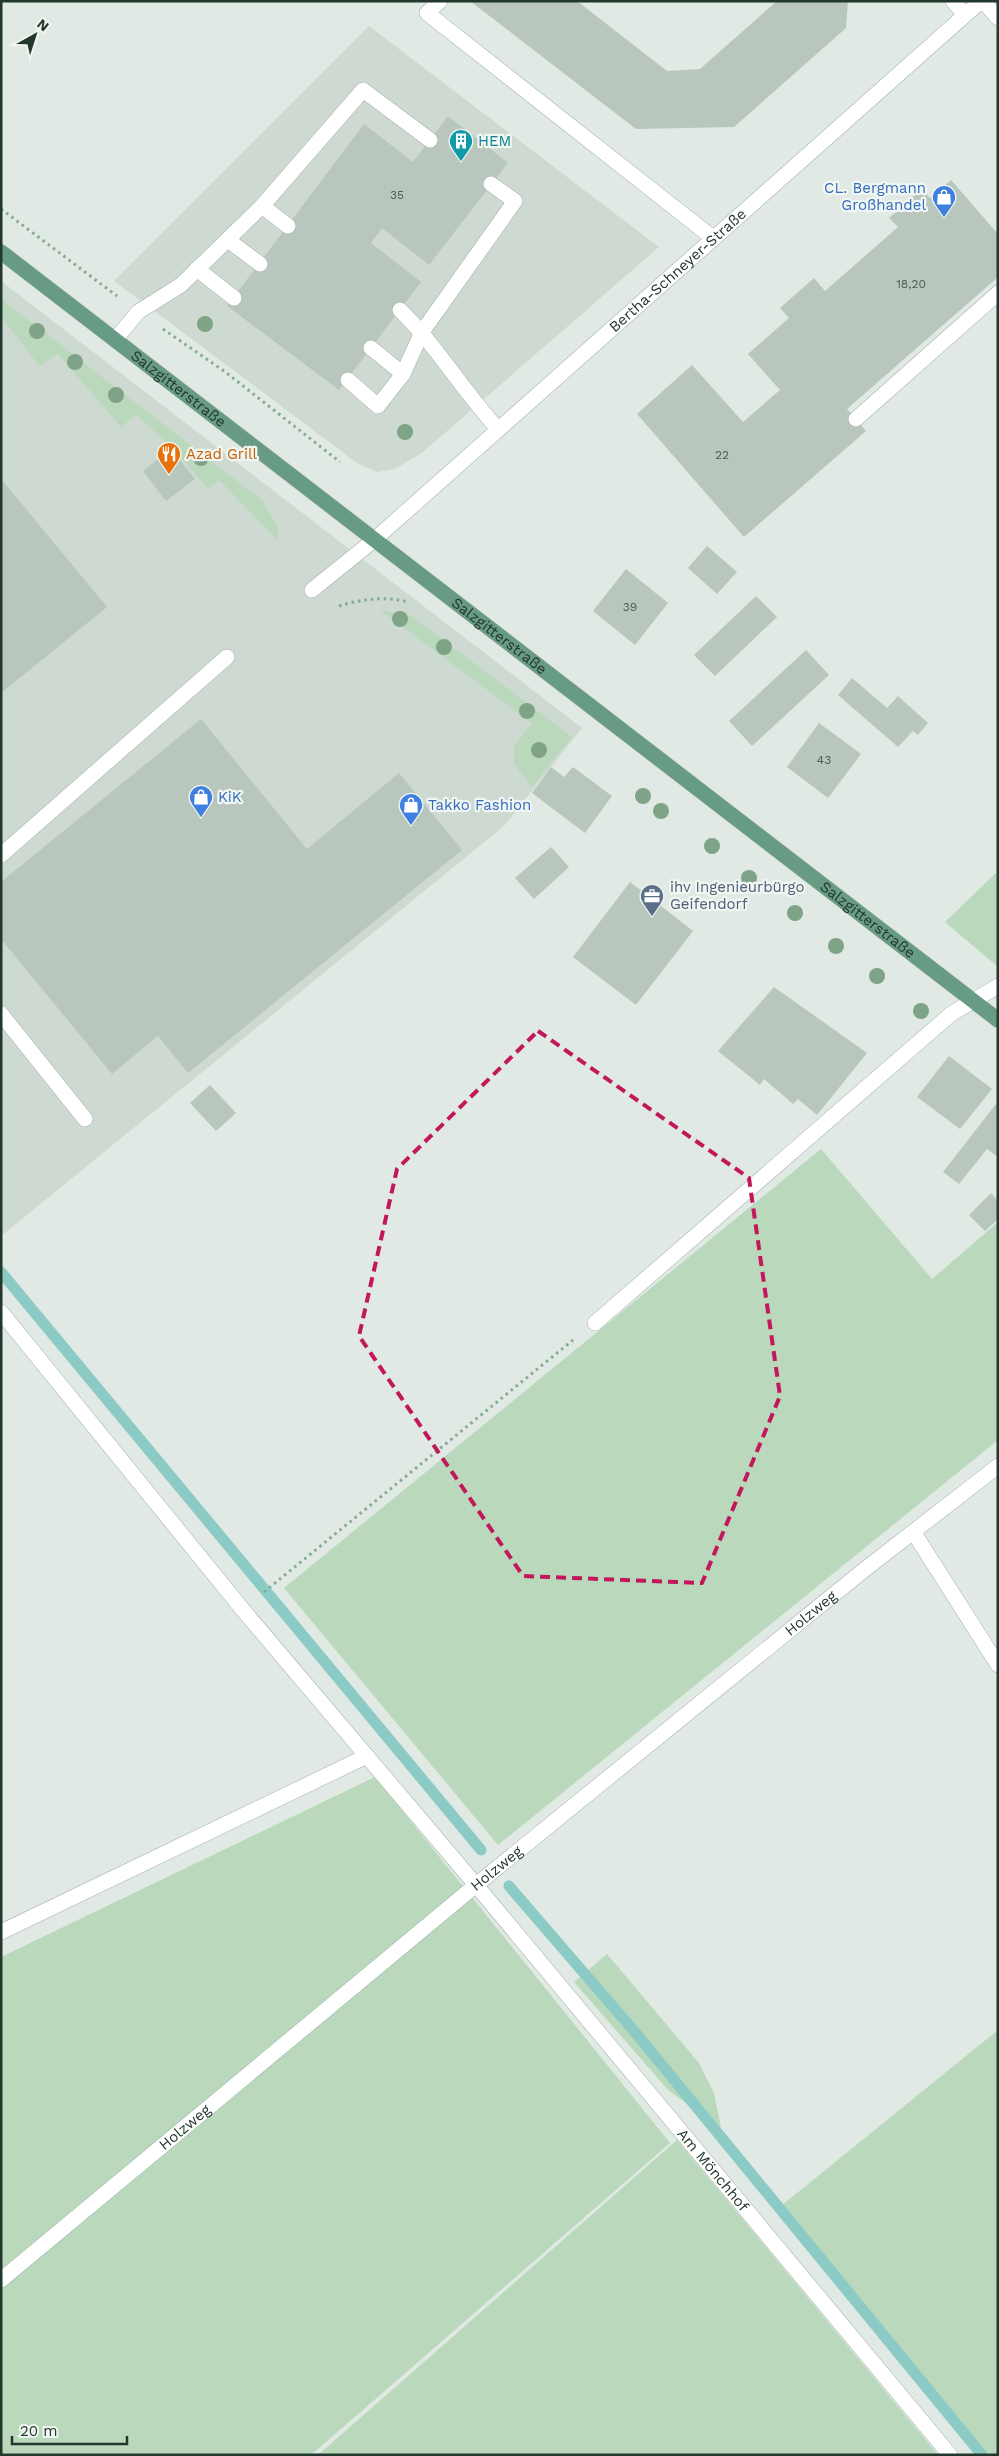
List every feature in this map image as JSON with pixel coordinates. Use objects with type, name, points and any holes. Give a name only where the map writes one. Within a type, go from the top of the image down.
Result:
[{"type":"main road","name":"Salzgitterstraße","points":[[1,252],[998,1020]]},
{"type":"street","points":[[440,1],[428,12],[713,238]]},
{"type":"street","points":[[953,1],[966,15]]},
{"type":"street","points":[[982,1],[998,18]]},
{"type":"street","name":"Bertha-Schneyer-Straße","points":[[312,590],[374,540],[982,1]]},
{"type":"street","points":[[115,340],[138,312],[181,285],[262,206],[363,90],[430,140]]},
{"type":"street","points":[[348,380],[378,406],[403,374],[422,332],[516,201],[491,184]]},
{"type":"street","points":[[262,206],[288,226]]},
{"type":"street","points":[[228,240],[260,264]]},
{"type":"street","points":[[198,269],[234,298]]},
{"type":"street","points":[[856,419],[998,293]]},
{"type":"street","points":[[400,310],[422,332],[474,403],[498,429]]},
{"type":"street","points":[[371,348],[403,374]]},
{"type":"street","points":[[1,855],[227,656]]},
{"type":"street","points":[[595,1323],[950,1014],[998,986]]},
{"type":"street","points":[[1,1014],[85,1119]]},
{"type":"street","name":"Am Mönchhof","points":[[1,1312],[243,1610],[476,1885],[950,2455]]},
{"type":"street","name":"Holzweg","points":[[1,2280],[476,1885],[864,1570],[998,1466]]},
{"type":"street","points":[[914,1533],[998,1665]]},
{"type":"street","points":[[1,1932],[367,1756]]},
{"type":"path","points":[[1,209],[138,312],[224,371],[340,462]]},
{"type":"path","points":[[281,1578],[595,1323]]},
{"type":"highlighted area","points":[[538,1031],[749,1178],[780,1396],[702,1583],[523,1576],[359,1336],[397,1169]]},
{"type":"shaded area","name":"HEM","points":[[369,26],[659,247],[423,452],[395,469],[377,472],[357,463],[114,281]]},
{"type":"shaded area","points":[[1,281],[582,728],[504,826],[1,1236]]},
{"type":"green space","points":[[1,299],[262,500],[278,527],[277,540],[219,480],[208,489],[174,449],[136,415],[121,427],[58,354],[39,366],[1,316]]},
{"type":"green space","points":[[380,610],[410,615],[572,737],[532,787],[514,764],[514,746],[532,723]]},
{"type":"green space","points":[[998,871],[998,967],[945,922]]},
{"type":"green space","points":[[821,1149],[932,1279],[998,1222],[998,1440],[498,1845],[284,1588]]},
{"type":"green space","points":[[375,1777],[670,2143],[311,2455],[1,2455],[1,1957]]},
{"type":"green space","points":[[607,1954],[699,2063],[714,2093],[721,2128],[669,2091],[574,1982]]},
{"type":"green space","points":[[998,2030],[998,2455],[982,2455],[781,2206]]},
{"type":"green space","points":[[677,2140],[938,2455],[318,2455]]},
{"type":"building","points":[[470,1],[577,1],[667,71],[700,69],[777,1],[848,1],[846,28],[734,127],[636,129]]},
{"type":"building","points":[[448,116],[508,163],[429,265],[382,228],[371,243],[421,282],[339,390],[227,306],[364,124],[413,162]]},
{"type":"building","points":[[951,180],[998,234],[998,277],[847,409],[866,431],[744,537],[637,414],[692,365],[743,422],[780,390],[748,354],[789,318],[780,308],[814,278],[825,291],[898,227],[889,218],[922,189],[930,198]]},
{"type":"building","name":"Azad Grill","points":[[171,449],[195,479],[166,501],[143,471]]},
{"type":"building","points":[[1,479],[107,607],[1,693]]},
{"type":"building","points":[[707,546],[737,572],[717,594],[688,568]]},
{"type":"building","points":[[626,569],[668,603],[635,645],[593,611]]},
{"type":"building","points":[[756,596],[777,617],[715,676],[694,655]]},
{"type":"building","points":[[806,650],[829,675],[752,746],[729,721]]},
{"type":"building","points":[[852,678],[887,708],[898,696],[928,723],[918,735],[913,731],[898,747],[838,695]]},
{"type":"building","points":[[201,719],[307,849],[399,773],[462,850],[188,1073],[158,1036],[112,1074],[1,939],[1,882]]},
{"type":"building","points":[[819,723],[861,754],[828,798],[787,767]]},
{"type":"building","points":[[551,767],[564,777],[573,767],[612,796],[585,833],[532,793]]},
{"type":"building","points":[[551,847],[569,867],[534,899],[515,878]]},
{"type":"building","points":[[630,882],[693,931],[636,1005],[573,957]]},
{"type":"building","points":[[774,987],[867,1053],[817,1115],[798,1099],[793,1104],[764,1079],[760,1085],[718,1051]]},
{"type":"building","points":[[949,1056],[992,1089],[960,1129],[917,1097]]},
{"type":"building","points":[[210,1085],[236,1113],[216,1131],[190,1103]]},
{"type":"building","points":[[996,1104],[998,1106],[998,1157],[987,1149],[959,1184],[943,1172]]},
{"type":"building","points":[[991,1193],[998,1201],[998,1219],[985,1231],[969,1215]]},
{"type":"waterway","points":[[1,1272],[481,1850]]},
{"type":"waterway","points":[[509,1886],[634,2031],[982,2455]]},
{"type":"place","name":"HEM","points":[[461,162]]},
{"type":"place","name":"CL. Bergmann Großhandel","points":[[944,218]]},
{"type":"place","name":"Azad Grill","points":[[169,475]]},
{"type":"place","name":"KiK","points":[[201,818]]},
{"type":"place","name":"Takko Fashion","points":[[411,826]]},
{"type":"place","name":"ihv Ingenieurbürgo Geifendorf","points":[[652,917]]}]
